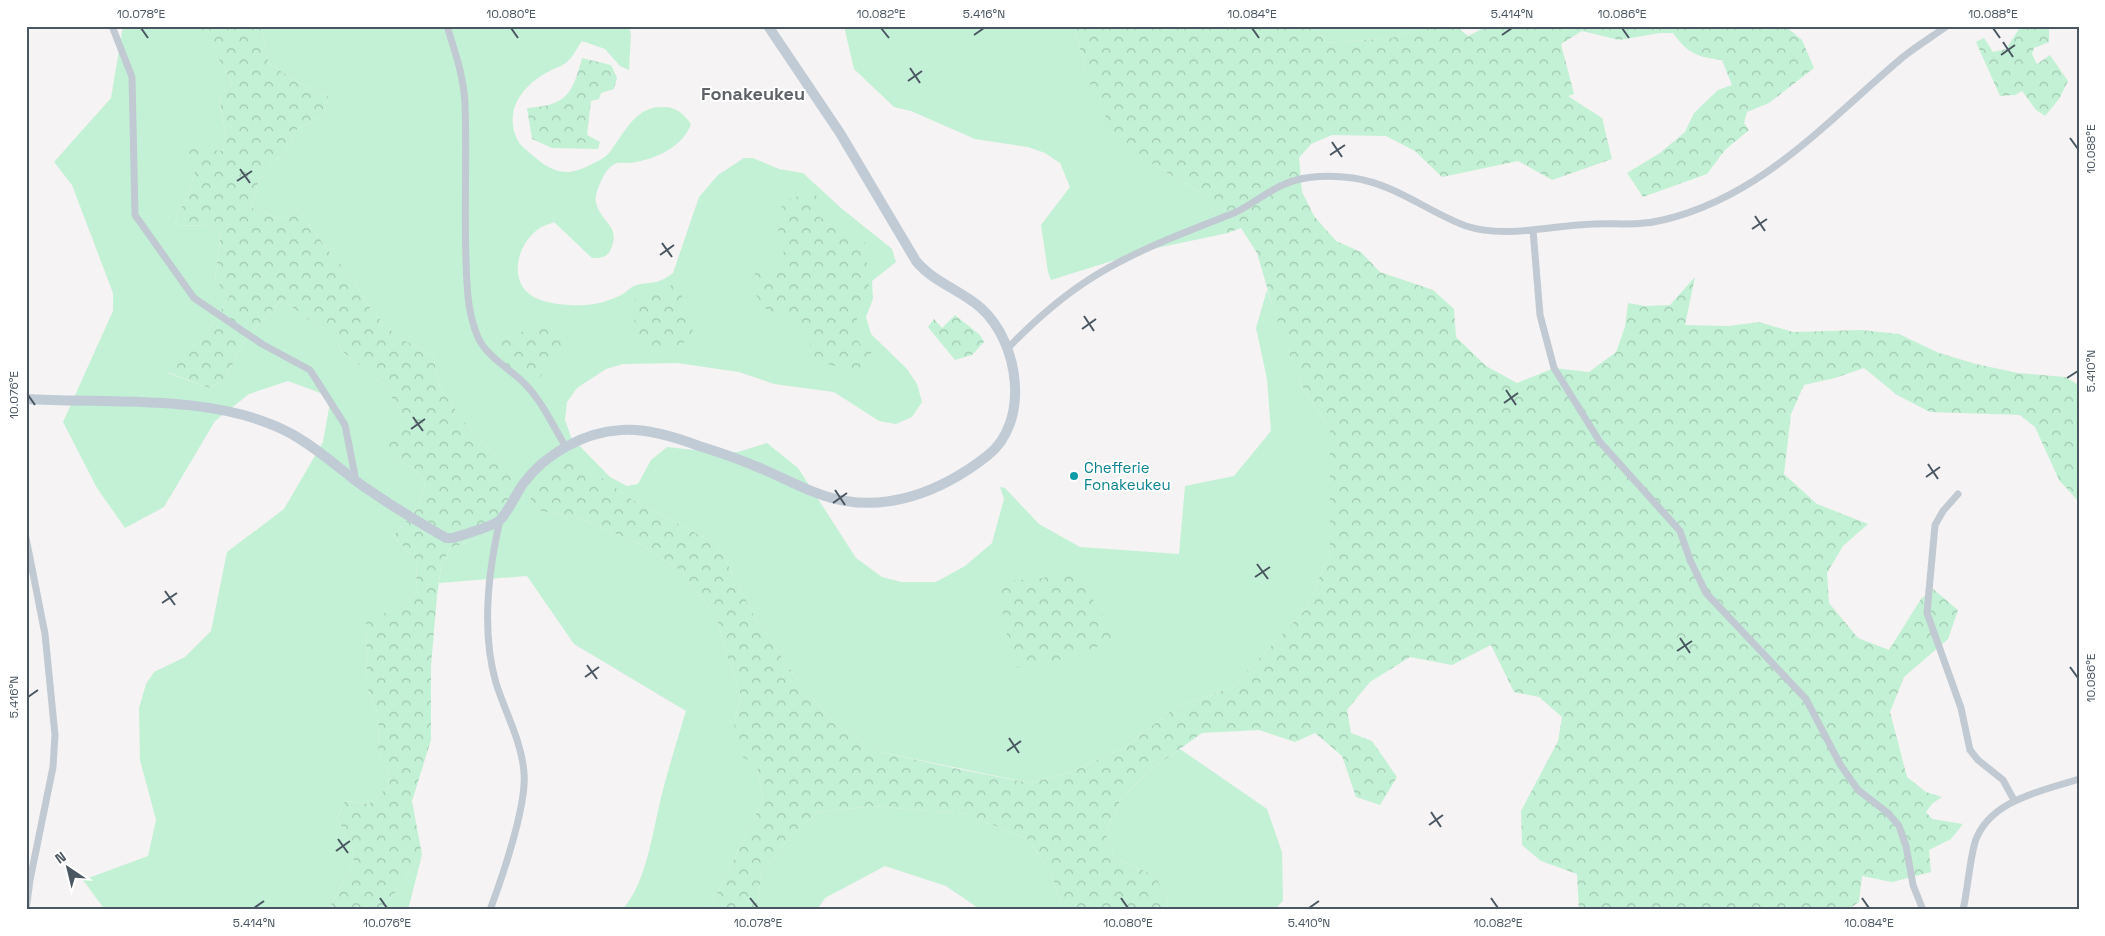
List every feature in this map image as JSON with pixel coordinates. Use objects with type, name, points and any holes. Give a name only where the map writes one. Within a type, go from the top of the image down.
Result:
[{"type":"street","points":[[112,26],[132,77],[135,215],[194,298],[262,344],[310,370],[344,425],[356,481]]},
{"type":"street","points":[[447,26],[463,80],[465,105],[464,216],[468,305],[472,322],[478,338],[488,352],[525,384],[540,402],[566,447]]},
{"type":"street","points":[[490,910],[501,879],[516,821],[525,775],[522,758],[496,682],[488,636],[487,610],[500,520],[526,479],[547,459],[566,447],[604,432],[639,430],[681,440],[754,465],[824,496],[860,504],[906,499],[946,482],[973,466],[998,446],[1010,425],[1016,394],[1015,378],[1007,348],[990,318],[981,308],[928,273],[916,260],[840,134],[768,26]]},
{"type":"street","points":[[1007,348],[1055,303],[1093,277],[1184,232],[1252,204],[1275,188],[1293,181],[1314,178],[1351,178],[1403,194],[1451,220],[1476,229],[1533,230],[1593,224],[1641,225],[1705,208],[1766,174],[1846,109],[1905,56],[1947,26]]},
{"type":"street","points":[[1533,230],[1540,315],[1554,368],[1600,442],[1680,531],[1690,560],[1706,593],[1806,699],[1840,764],[1858,790],[1888,813],[1899,826],[1906,846],[1913,885],[1923,910]]},
{"type":"street","points":[[26,399],[149,401],[231,414],[267,423],[289,432],[311,446],[356,481],[408,517],[446,538],[453,538],[500,520]]},
{"type":"street","points":[[1958,494],[1942,511],[1935,525],[1926,613],[1961,708],[1970,750],[1978,760],[2003,780],[2014,800]]},
{"type":"street","points":[[26,538],[45,634],[55,735],[53,766],[31,873],[26,910]]},
{"type":"street","points":[[1963,910],[1976,839],[1986,823],[2014,800],[2079,779]]},
{"type":"green space","points":[[123,26],[196,26],[224,67],[232,84],[219,97],[226,137],[223,151],[195,171],[187,200],[178,211],[175,225],[210,226],[221,233],[215,280],[229,297],[207,333],[168,373],[209,388],[225,379],[246,338],[283,299],[304,317],[328,330],[343,352],[383,384],[405,418],[390,456],[413,467],[425,484],[418,508],[393,536],[416,560],[417,591],[395,609],[366,621],[367,687],[379,716],[378,753],[389,776],[388,787],[369,804],[345,801],[337,818],[351,845],[354,862],[328,910],[105,910],[83,880],[148,856],[156,820],[140,760],[139,708],[146,684],[154,672],[185,657],[211,631],[227,552],[284,509],[323,442],[331,397],[288,381],[249,394],[215,421],[164,507],[125,528],[97,488],[63,422],[113,311],[113,293],[72,185],[54,162],[111,98]]},
{"type":"green space","points":[[261,26],[629,26],[631,35],[629,70],[620,66],[605,49],[582,41],[566,63],[536,79],[528,87],[520,96],[515,106],[513,117],[515,134],[520,144],[539,161],[554,170],[570,172],[579,170],[605,157],[631,122],[645,111],[654,108],[672,108],[683,114],[691,124],[682,139],[669,150],[644,160],[631,163],[617,163],[606,173],[599,186],[596,199],[598,210],[614,234],[611,249],[606,256],[592,258],[554,222],[540,227],[531,236],[521,251],[518,276],[526,291],[538,299],[562,304],[593,304],[617,297],[634,286],[657,282],[673,273],[699,197],[718,175],[744,158],[753,158],[779,169],[803,173],[841,208],[892,249],[896,262],[872,281],[873,299],[866,317],[871,334],[907,369],[917,384],[922,402],[912,417],[896,424],[879,421],[834,392],[774,384],[739,372],[677,363],[623,364],[606,369],[577,388],[567,402],[565,420],[571,437],[610,477],[627,486],[638,484],[651,460],[667,447],[722,453],[738,452],[767,443],[798,468],[856,558],[882,577],[901,582],[936,582],[965,566],[992,543],[1004,499],[1000,487],[1005,488],[1039,524],[1080,547],[1179,554],[1185,486],[1234,476],[1271,431],[1267,379],[1256,328],[1267,290],[1300,383],[1330,428],[1330,551],[1307,608],[1232,687],[1174,709],[1125,747],[1071,772],[1030,783],[881,752],[834,724],[796,678],[755,618],[718,545],[631,499],[573,458],[533,510],[576,517],[640,544],[680,570],[717,618],[724,647],[741,696],[734,722],[757,765],[763,800],[709,910],[622,910],[631,898],[644,869],[659,804],[686,711],[574,644],[527,576],[439,583],[441,566],[450,548],[487,535],[502,462],[461,418],[440,387],[433,355],[398,337],[373,313],[348,272],[330,253],[298,210],[281,219],[252,208],[257,185],[272,162],[284,155],[297,129],[323,116],[329,97],[298,82],[269,64]]},
{"type":"green space","points":[[261,26],[269,64],[298,82],[329,97],[323,116],[297,129],[284,155],[272,162],[257,185],[252,208],[281,219],[298,210],[330,253],[348,272],[373,313],[398,337],[433,355],[440,387],[461,418],[502,462],[522,492],[506,521],[487,535],[450,548],[441,566],[431,666],[431,740],[412,801],[422,855],[392,897],[380,910],[328,910],[354,862],[351,845],[337,818],[345,801],[369,804],[388,787],[389,776],[378,753],[379,716],[367,687],[366,620],[395,609],[417,591],[416,560],[393,536],[418,508],[425,484],[413,467],[390,456],[383,437],[405,418],[383,384],[343,352],[328,330],[304,317],[283,299],[246,338],[225,379],[209,388],[167,372],[207,333],[229,297],[215,280],[221,233],[210,226],[175,225],[178,211],[187,200],[195,171],[182,148],[223,151],[226,137],[219,96],[232,84],[224,67],[196,27]]},
{"type":"green space","points":[[844,26],[1075,26],[1086,75],[1154,165],[1200,192],[1228,233],[1147,250],[1051,280],[1048,272],[1041,225],[1070,187],[1060,163],[1045,153],[1028,147],[975,139],[911,111],[894,107],[854,69]]},
{"type":"green space","points":[[1075,26],[1313,26],[1326,43],[1392,38],[1419,26],[1456,26],[1468,36],[1488,26],[1785,26],[1802,40],[1814,68],[1769,103],[1747,112],[1744,123],[1749,130],[1725,150],[1707,174],[1643,197],[1627,173],[1660,153],[1685,132],[1694,113],[1718,90],[1732,85],[1722,60],[1694,53],[1684,46],[1673,33],[1660,33],[1619,40],[1582,31],[1561,44],[1574,94],[1568,96],[1602,118],[1612,159],[1552,180],[1518,161],[1442,177],[1415,151],[1386,136],[1332,135],[1311,144],[1299,158],[1302,192],[1314,216],[1336,241],[1361,252],[1380,272],[1433,290],[1454,309],[1456,337],[1486,366],[1517,383],[1554,368],[1589,372],[1616,352],[1625,327],[1628,303],[1645,306],[1670,305],[1695,277],[1685,325],[1729,326],[1759,322],[1793,332],[1861,330],[1899,334],[1939,353],[1976,364],[2018,373],[2065,377],[2079,385],[2079,502],[2059,480],[2035,427],[2020,415],[1930,412],[1897,395],[1864,368],[1835,378],[1804,385],[1791,414],[1784,474],[1817,504],[1868,524],[1843,546],[1827,573],[1829,603],[1858,638],[1889,650],[1921,599],[1933,589],[1958,610],[1948,639],[1904,677],[1890,712],[1907,777],[1926,792],[1942,797],[1933,803],[1926,812],[1932,819],[1963,824],[1951,839],[1929,850],[1931,872],[1892,882],[1862,876],[1859,902],[1847,910],[1579,910],[1577,874],[1541,861],[1522,845],[1521,811],[1558,741],[1562,717],[1539,697],[1514,692],[1491,645],[1452,665],[1410,657],[1370,682],[1347,710],[1351,733],[1372,741],[1397,777],[1380,805],[1356,797],[1342,756],[1315,733],[1295,742],[1259,730],[1202,733],[1152,769],[1122,797],[1105,832],[1115,858],[1156,876],[1168,903],[1165,910],[1062,910],[1052,874],[1029,840],[967,814],[874,806],[817,812],[788,839],[761,874],[757,910],[709,910],[763,800],[757,765],[737,754],[734,722],[741,696],[724,647],[717,618],[680,570],[640,544],[576,517],[533,510],[530,494],[560,460],[573,457],[631,499],[718,545],[755,618],[796,678],[834,724],[881,752],[963,770],[1030,783],[1071,772],[1125,747],[1174,709],[1232,687],[1307,608],[1330,551],[1330,428],[1300,383],[1274,311],[1257,253],[1241,228],[1228,233],[1200,192],[1154,165],[1113,133],[1086,75]]},
{"type":"green space","points":[[1313,26],[1419,26],[1392,38],[1326,43]]},
{"type":"green space","points":[[2025,26],[2044,26],[2049,29],[2049,42],[2034,48],[2032,54],[2037,64],[2050,55],[2068,81],[2059,99],[2045,116],[2036,110],[2022,91],[2015,95],[2000,96],[1976,42],[1984,38],[1993,52],[2006,49],[2019,29]]},
{"type":"green space","points":[[582,58],[611,65],[617,78],[614,89],[601,93],[599,99],[591,101],[587,135],[600,142],[598,149],[552,148],[532,139],[527,108],[551,104],[566,96],[575,81]]},
{"type":"green space","points":[[816,192],[818,216],[840,230],[865,242],[870,297],[855,322],[859,343],[872,352],[856,372],[828,364],[811,356],[809,331],[792,315],[769,313],[748,285],[760,266],[776,270],[787,267],[775,216],[787,199]]},
{"type":"green space","points":[[676,277],[695,338],[678,345],[652,350],[639,343],[631,304],[644,289],[658,295],[667,292]]},
{"type":"green space","points":[[955,315],[980,335],[984,342],[972,355],[955,360],[928,327],[934,319],[942,328]]},
{"type":"green space","points":[[552,326],[564,330],[561,345],[552,363],[538,379],[506,368],[494,348],[521,332]]},
{"type":"green space","points":[[1073,567],[1116,637],[1079,656],[1014,668],[1002,610],[1001,582],[1043,578]]},
{"type":"green space","points":[[1180,749],[1267,809],[1282,852],[1283,901],[1274,910],[1165,910],[1168,903],[1156,876],[1115,858],[1105,832],[1122,797],[1152,769]]},
{"type":"green space","points":[[874,806],[967,814],[1029,840],[1052,874],[1062,910],[981,910],[946,886],[885,866],[825,898],[817,910],[757,910],[761,874],[788,839],[817,812]]},
{"type":"green space","points":[[422,855],[408,910],[380,910],[392,897]]},
{"type":"place","name":"Chefferie Fonakeukeu","points":[[1074,476]]},
{"type":"district","name":"Fonakeukeu","points":[[753,93]]}]
